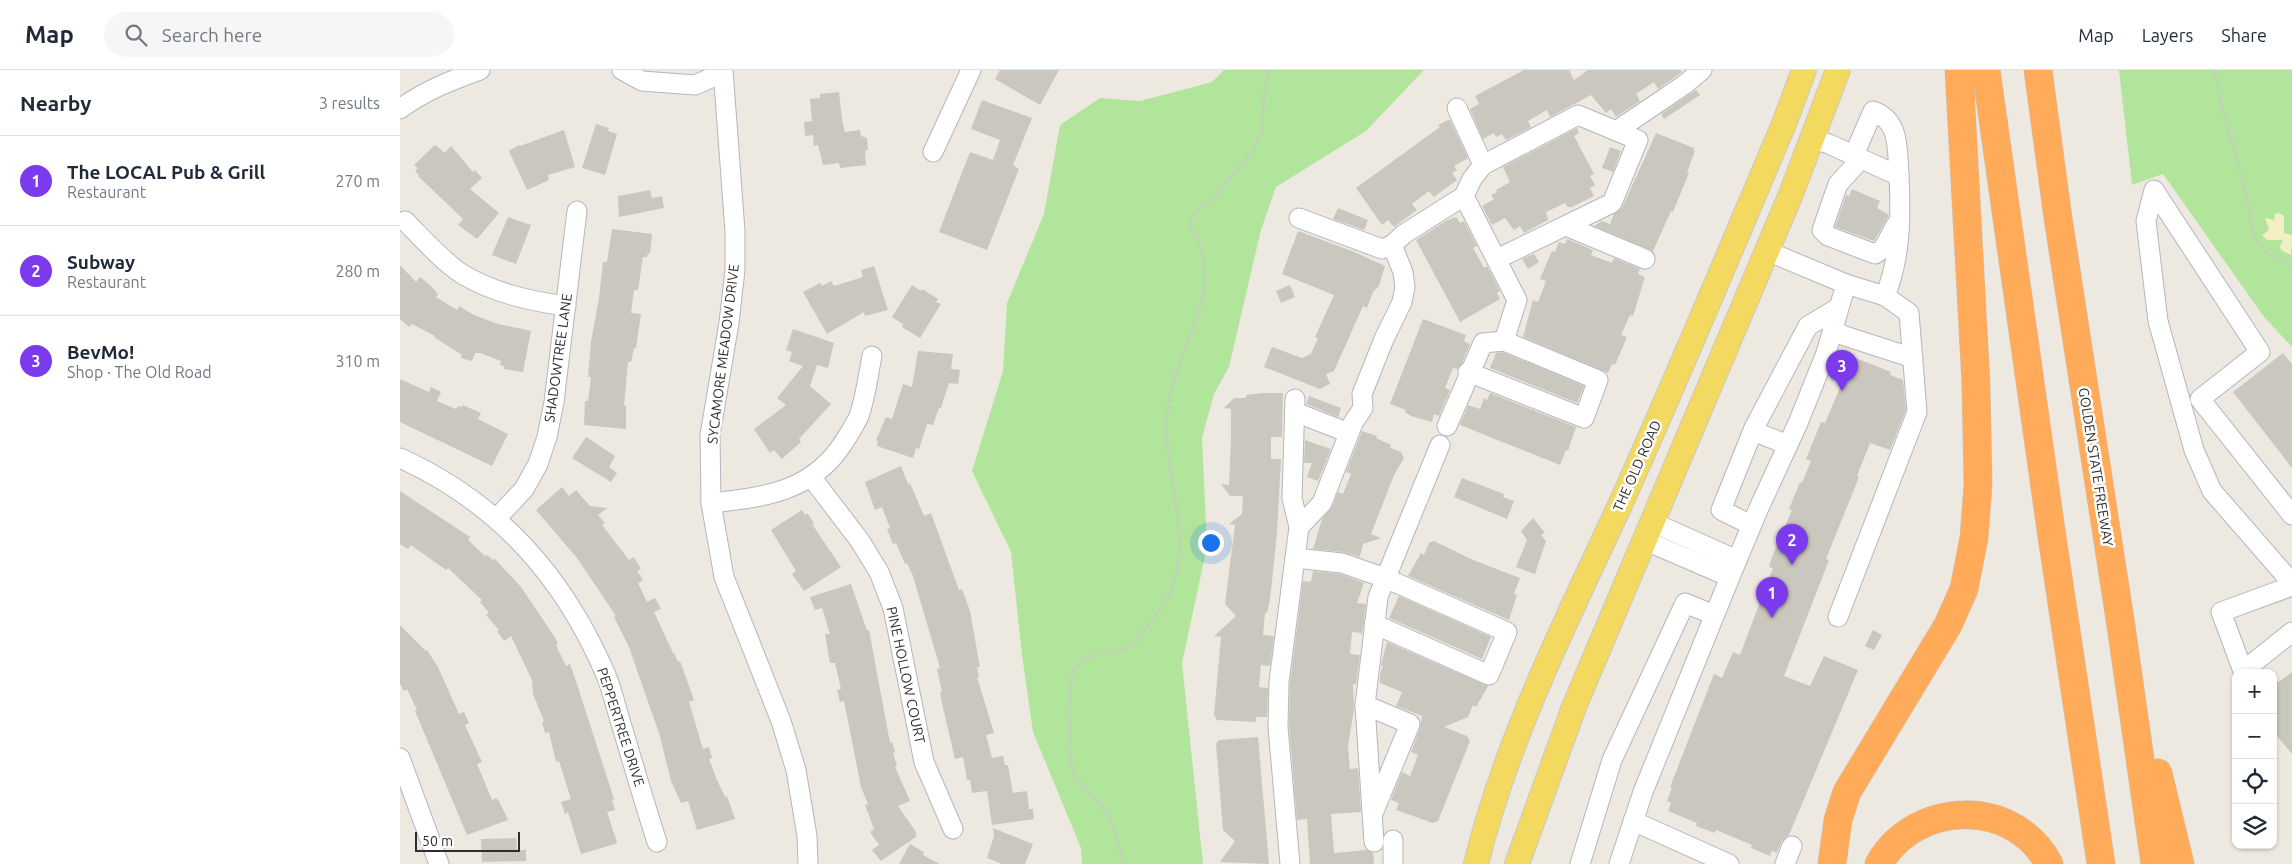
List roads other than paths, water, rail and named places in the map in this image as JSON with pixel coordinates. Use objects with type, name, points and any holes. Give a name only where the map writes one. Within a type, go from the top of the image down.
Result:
[{"type":"highway","points":[[1832,864],[1838,820],[1847,792],[1948,625],[1964,589],[1974,538],[1978,485],[1976,384],[1959,70]]},
{"type":"highway","points":[[1986,70],[2049,520],[2100,864]]},
{"type":"highway","name":"GOLDEN STATE FREEWAY","points":[[2038,70],[2058,218],[2121,626],[2155,864]]},
{"type":"highway","points":[[2121,626],[2180,864]]},
{"type":"highway","points":[[1879,864],[1885,853],[1897,840],[1915,827],[1936,818],[1953,814],[1972,813],[1991,817],[2009,825],[2029,839],[2043,853],[2049,864]]},
{"type":"main road","name":"THE OLD ROAD","points":[[1476,864],[1494,797],[1527,710],[1630,482],[1784,124],[1804,70]]},
{"type":"main road","points":[[1517,864],[1574,707],[1767,251],[1813,139],[1838,70]]},
{"type":"main road","points":[[1532,864],[1536,815]]},
{"type":"street","points":[[400,109],[446,82],[480,70]]},
{"type":"street","points":[[622,70],[642,81],[695,85],[721,71]]},
{"type":"street","points":[[933,152],[971,70]]},
{"type":"street","points":[[1616,131],[1684,85],[1702,70]]},
{"type":"street","name":"SYCAMORE MEADOW DRIVE","points":[[721,71],[735,231],[735,270],[729,323],[710,436],[711,503],[724,577],[781,721],[796,770],[807,836],[808,864]]},
{"type":"street","points":[[1457,108],[1483,165]]},
{"type":"street","points":[[1886,296],[1893,276],[1901,218],[1895,130],[1884,115],[1873,112],[1858,157],[1838,184],[1822,230],[1828,236],[1875,254],[1883,249],[1891,231],[1901,218]]},
{"type":"street","points":[[1299,218],[1382,249],[1392,245],[1404,234],[1464,196],[1472,179],[1483,165],[1578,115],[1638,140],[1612,203],[1497,259]]},
{"type":"street","points":[[1813,139],[1898,176]]},
{"type":"street","points":[[2292,515],[2200,399],[2260,352],[2154,190],[2146,221],[2158,321],[2194,450],[2212,491],[2292,585],[2221,612],[2243,671],[2292,632]]},
{"type":"street","points":[[1464,196],[1517,300],[1504,341]]},
{"type":"street","name":"SHADOWTREE LANE","points":[[496,519],[524,489],[538,464],[547,437],[554,402],[577,211]]},
{"type":"street","points":[[405,221],[437,253],[461,273],[486,286],[515,297],[566,306]]},
{"type":"street","points":[[1566,226],[1645,259]]},
{"type":"street","points":[[1298,527],[1322,503],[1349,433],[1363,408],[1362,394],[1384,339],[1402,302],[1405,287],[1403,272],[1392,245]]},
{"type":"street","points":[[1767,251],[1846,284],[1886,296],[1909,313],[1917,412],[1838,617]]},
{"type":"street","points":[[1619,864],[1633,821],[1733,568],[1788,445],[1826,352],[1846,284]]},
{"type":"street","points":[[1752,525],[1721,510],[1753,431],[1808,326],[1838,308]]},
{"type":"street","points":[[1832,328],[1842,335],[1914,358]]},
{"type":"street","points":[[1446,426],[1468,372],[1482,342],[1504,341],[1598,380],[1584,418],[1468,372]]},
{"type":"street","points":[[711,503],[755,498],[781,491],[812,478],[834,458],[858,417],[872,356]]},
{"type":"street","points":[[1290,864],[1278,727],[1279,682],[1298,527],[1292,498],[1295,406],[1349,433]]},
{"type":"street","points":[[1753,431],[1788,445]]},
{"type":"street","points":[[1374,842],[1365,705],[1378,597],[1440,445]]},
{"type":"street","name":"PEPPERTREE DRIVE","points":[[400,458],[467,496],[524,544],[585,630],[607,677],[657,842]]},
{"type":"street","name":"PINE HOLLOW COURT","points":[[812,478],[860,541],[883,581],[893,608],[924,762],[953,829]]},
{"type":"street","points":[[1648,531],[1733,568]]},
{"type":"street","points":[[1295,558],[1342,562],[1385,578],[1507,632],[1489,675],[1374,624]]},
{"type":"street","points":[[1580,864],[1612,760],[1685,603],[1714,615]]},
{"type":"street","points":[[1365,705],[1410,724],[1372,815]]},
{"type":"street","points":[[400,758],[439,864]]},
{"type":"street","points":[[1633,821],[1729,864]]},
{"type":"street","points":[[1393,840],[1393,864]]},
{"type":"street","points":[[1785,864],[1792,846]]},
{"type":"place","name":"BevMo!","points":[[1842,391]]},
{"type":"place","name":"Subway","points":[[1792,565]]},
{"type":"place","name":"The LOCAL Pub & Grill","points":[[1772,618]]}]
